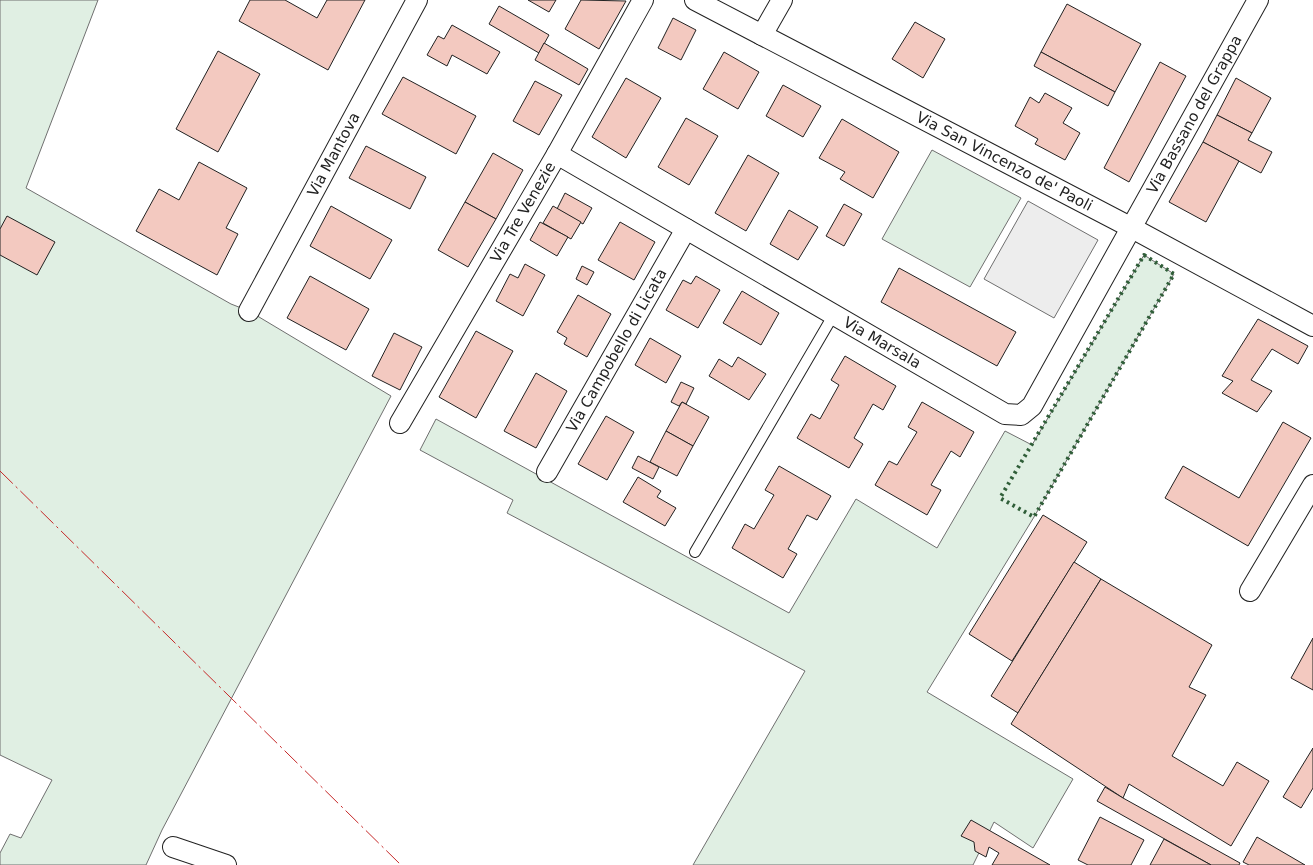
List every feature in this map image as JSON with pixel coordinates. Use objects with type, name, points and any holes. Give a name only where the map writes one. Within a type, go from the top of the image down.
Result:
[{"type":"street","name":"Via Mantova","points":[[250,311],[417,0]]},
{"type":"street","name":"Via Tre Venezie","points":[[400,423],[557,154],[643,0]]},
{"type":"street","name":"Via San Vincenzo de' Paoli","points":[[695,0],[1132,228],[1313,326]]},
{"type":"street","points":[[762,35],[782,0]]},
{"type":"street","name":"Via Bassano del Grappa","points":[[1132,228],[1258,0]]},
{"type":"street","name":"Via Marsala","points":[[557,154],[1005,414],[1021,415],[1032,406],[1132,228]]},
{"type":"street","name":"Via Campobello di Licata","points":[[547,472],[686,229]]},
{"type":"street","points":[[1250,591],[1313,485]]},
{"type":"street","points":[[173,846],[226,865]]},
{"type":"lane","points":[[695,552],[834,314]]},
{"type":"green space","points":[[0,0],[98,0],[26,188],[231,304],[249,311],[391,396],[162,830],[146,865],[0,865],[0,853],[10,834],[21,838],[52,780],[0,755]]},
{"type":"green space","points":[[932,150],[1021,198],[970,287],[882,239]]},
{"type":"green space","points":[[1144,255],[1174,274],[1034,517],[927,692],[1073,779],[1033,848],[994,822],[973,865],[693,865],[805,671],[507,513],[513,500],[420,450],[436,419],[789,613],[856,499],[937,548],[1005,431],[1032,445]]},
{"type":"shaded area","points":[[1028,201],[1098,240],[1054,318],[984,279]]},
{"type":"building","points":[[250,0],[285,0],[317,18],[327,0],[365,0],[328,70],[239,21]]},
{"type":"building","points":[[528,0],[556,0],[549,12]]},
{"type":"building","points":[[581,0],[626,1],[599,49],[565,29]]},
{"type":"building","points":[[1067,4],[1141,44],[1115,92],[1041,52]]},
{"type":"building","points":[[499,6],[549,35],[539,53],[489,24]]},
{"type":"building","points":[[673,18],[696,30],[681,60],[658,48]]},
{"type":"building","points":[[915,22],[945,39],[923,78],[892,59]]},
{"type":"building","points":[[452,25],[500,52],[487,74],[452,55],[447,66],[427,55],[438,36],[444,39]]},
{"type":"building","points":[[544,43],[588,69],[579,85],[535,60]]},
{"type":"building","points":[[218,51],[260,74],[218,152],[176,129]]},
{"type":"building","points":[[724,52],[759,72],[738,109],[703,89]]},
{"type":"building","points":[[1041,52],[1115,92],[1108,106],[1034,66]]},
{"type":"building","points":[[1160,62],[1186,76],[1129,182],[1104,168]]},
{"type":"building","points":[[403,77],[476,116],[456,154],[382,114]]},
{"type":"building","points":[[626,78],[661,98],[626,158],[592,137]]},
{"type":"building","points":[[1236,78],[1271,98],[1252,133],[1217,115]]},
{"type":"building","points":[[535,81],[562,95],[539,135],[513,121]]},
{"type":"building","points":[[783,85],[821,106],[803,137],[766,116]]},
{"type":"building","points":[[1045,93],[1072,108],[1063,123],[1080,133],[1065,160],[1035,144],[1038,139],[1015,126],[1030,97],[1039,103]]},
{"type":"building","points":[[1217,115],[1252,133],[1248,140],[1272,152],[1261,173],[1203,142]]},
{"type":"building","points":[[686,118],[718,136],[689,185],[658,167]]},
{"type":"building","points":[[842,119],[899,152],[873,198],[840,179],[845,172],[819,158]]},
{"type":"building","points":[[1203,142],[1239,161],[1206,222],[1169,202]]},
{"type":"building","points":[[366,146],[426,177],[410,209],[349,178]]},
{"type":"building","points":[[493,153],[523,170],[496,219],[465,202]]},
{"type":"building","points":[[748,155],[779,173],[746,231],[715,213]]},
{"type":"building","points":[[199,162],[247,188],[226,228],[238,234],[217,275],[136,231],[159,189],[179,200]]},
{"type":"building","points":[[565,193],[592,208],[583,224],[557,209]]},
{"type":"building","points":[[465,202],[496,219],[468,267],[438,250]]},
{"type":"building","points":[[844,204],[862,214],[844,246],[826,236]]},
{"type":"building","points":[[331,206],[392,240],[370,279],[310,246]]},
{"type":"building","points":[[553,206],[581,222],[571,239],[543,223]]},
{"type":"building","points":[[789,210],[818,227],[798,260],[770,244]]},
{"type":"building","points":[[7,216],[55,242],[37,275],[0,255],[0,229]]},
{"type":"building","points":[[540,222],[568,237],[557,256],[530,240]]},
{"type":"building","points":[[620,222],[655,242],[634,280],[598,260]]},
{"type":"building","points":[[525,264],[545,275],[523,316],[496,301],[510,274],[518,278]]},
{"type":"building","points":[[582,266],[594,272],[587,285],[576,279]]},
{"type":"building","points":[[899,268],[1016,332],[997,366],[881,302]]},
{"type":"building","points":[[310,276],[369,309],[346,350],[287,318]]},
{"type":"building","points":[[696,276],[720,290],[698,328],[666,310],[683,280],[691,284]]},
{"type":"building","points":[[742,291],[779,313],[761,345],[723,323]]},
{"type":"building","points":[[578,295],[611,314],[587,357],[564,344],[567,338],[557,332]]},
{"type":"building","points":[[1258,319],[1308,346],[1298,364],[1272,349],[1251,380],[1272,391],[1257,412],[1222,393],[1233,381],[1222,376]]},
{"type":"building","points":[[476,331],[513,351],[476,418],[439,397]]},
{"type":"building","points":[[394,333],[422,347],[400,390],[372,376]]},
{"type":"building","points":[[650,338],[681,356],[666,383],[635,365]]},
{"type":"building","points":[[845,356],[896,386],[883,410],[873,404],[854,438],[863,444],[849,468],[797,438],[811,414],[820,419],[839,385],[831,380]]},
{"type":"building","points":[[738,357],[766,374],[749,400],[709,376],[719,359],[732,367]]},
{"type":"building","points":[[536,373],[567,391],[536,448],[504,431]]},
{"type":"building","points":[[681,382],[694,388],[686,404],[682,402],[679,406],[671,402]]},
{"type":"building","points":[[682,402],[709,417],[693,446],[666,431]]},
{"type":"building","points":[[922,402],[974,432],[960,457],[951,451],[931,485],[941,490],[927,515],[875,485],[889,461],[897,465],[917,432],[908,427]]},
{"type":"building","points":[[606,416],[634,432],[607,480],[578,464]]},
{"type":"building","points":[[1283,422],[1311,438],[1248,546],[1165,498],[1183,466],[1239,498]]},
{"type":"building","points":[[666,431],[693,446],[677,476],[650,462]]},
{"type":"building","points":[[638,456],[659,467],[653,479],[632,468]]},
{"type":"building","points":[[779,466],[831,496],[817,520],[807,515],[788,549],[797,554],[783,578],[732,548],[745,524],[754,529],[774,495],[765,490]]},
{"type":"building","points":[[638,477],[661,491],[657,497],[676,508],[665,526],[623,502]]},
{"type":"building","points":[[1043,515],[1087,542],[1012,661],[969,634]]},
{"type":"building","points":[[1074,562],[1101,579],[1018,713],[991,696]]},
{"type":"building","points":[[1101,579],[1212,645],[1189,687],[1206,695],[1172,756],[1223,786],[1237,762],[1269,781],[1231,846],[1129,784],[1123,798],[1011,724]]},
{"type":"building","points":[[1313,638],[1313,690],[1291,678]]},
{"type":"building","points":[[1313,748],[1313,788],[1301,808],[1283,797]]},
{"type":"building","points":[[1105,787],[1240,863],[1239,865],[1211,865],[1097,801]]},
{"type":"building","points":[[1100,817],[1144,840],[1131,865],[1088,865],[1078,860]]},
{"type":"building","points":[[971,820],[1050,865],[992,865],[999,853],[989,847],[986,857],[975,851],[974,842],[961,836]]},
{"type":"building","points":[[1257,837],[1305,865],[1249,865],[1243,862]]},
{"type":"building","points":[[1164,839],[1211,865],[1150,865]]},
{"type":"hedge","points":[[1144,255],[1174,274],[1034,517],[1000,498],[1144,255]]},
{"type":"power","points":[[0,471],[401,865]]}]
